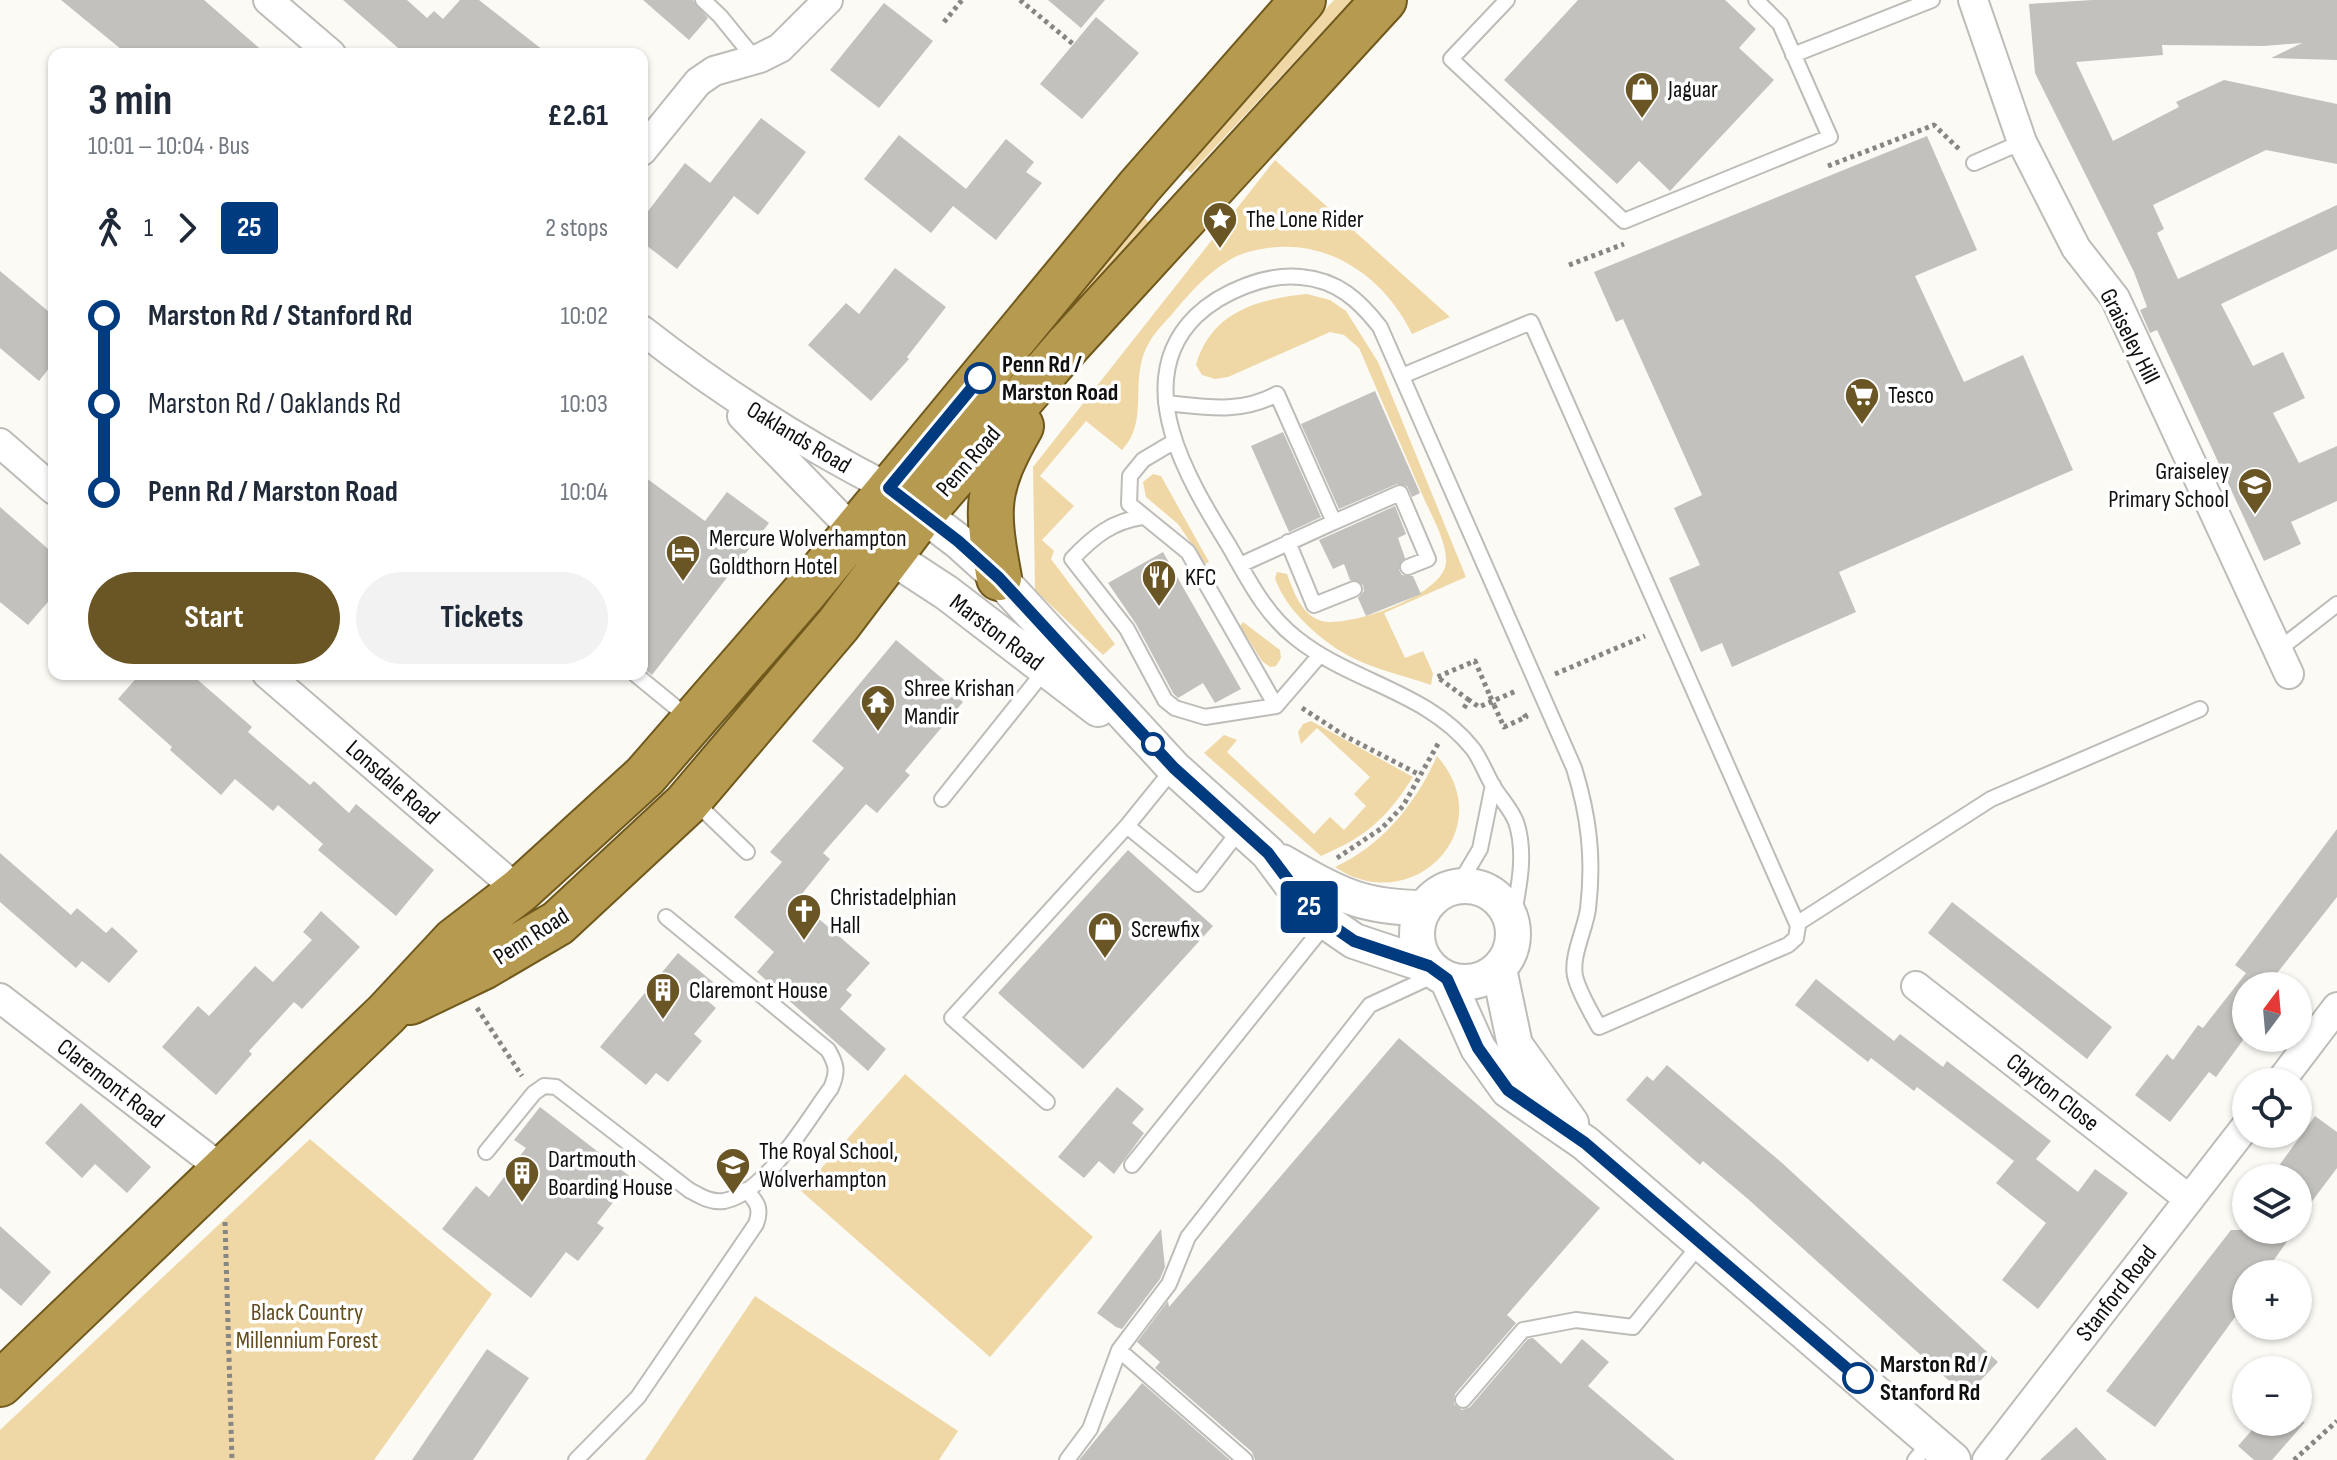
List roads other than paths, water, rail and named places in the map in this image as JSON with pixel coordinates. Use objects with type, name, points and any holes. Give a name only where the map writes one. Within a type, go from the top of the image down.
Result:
[{"type":"highway","name":"Penn Road","points":[[905,501],[1069,344],[1384,0]]},
{"type":"highway","name":"Penn Road","points":[[0,1384],[386,1014],[454,941],[519,891],[645,776],[693,720],[871,543],[1132,195],[1294,6]]},
{"type":"highway","points":[[999,578],[989,521],[997,468],[1069,344]]},
{"type":"highway","name":"Penn Road","points":[[386,1014],[483,967],[558,923],[691,798],[838,625],[871,543]]},
{"type":"street","points":[[268,0],[324,48]]},
{"type":"street","points":[[648,144],[698,82],[714,71],[780,48],[828,0]]},
{"type":"street","name":"Graiseley Hill","points":[[1973,0],[2022,142],[2076,248],[2115,298],[2284,662]]},
{"type":"street","name":"Oaklands Road","points":[[648,335],[711,384],[827,457],[905,501]]},
{"type":"street","name":"Oaklands Road","points":[[711,384],[871,543]]},
{"type":"street","points":[[0,443],[48,485]]},
{"type":"street","name":"Marston Road","points":[[905,501],[999,578],[1174,768],[1268,853],[1343,897],[1383,908],[1424,908]]},
{"type":"street","name":"Marston Road","points":[[871,543],[947,593],[1174,768]]},
{"type":"street","name":"Lonsdale Road","points":[[274,680],[519,891]]},
{"type":"street","name":"Marston Road","points":[[1268,853],[1312,912],[1354,941],[1438,973],[1475,981],[1499,969]]},
{"type":"street","points":[[1585,1143],[1515,1045],[1499,969],[1509,956],[1513,940],[1512,924],[1498,899],[1486,891],[1458,886],[1433,898],[1424,908],[1417,938],[1478,1048],[1508,1090],[1585,1143],[1701,1243],[1933,1454]]},
{"type":"street","name":"Clayton Close","points":[[1916,986],[2189,1199]]},
{"type":"street","name":"Claremont Road","points":[[0,998],[222,1169]]},
{"type":"street","points":[[2291,1068],[2337,1007]]},
{"type":"street","name":"Stanford Road","points":[[1987,1460],[2232,1144]]},
{"type":"lane","points":[[703,0],[755,59]]},
{"type":"lane","points":[[1507,0],[1451,59],[1624,221],[1830,137],[1780,24],[1756,0]]},
{"type":"lane","points":[[1793,55],[1932,0]]},
{"type":"lane","points":[[1974,163],[2022,142]]},
{"type":"lane","points":[[1402,376],[1531,322],[1798,923],[1796,938],[1788,945],[1599,1027],[1575,978],[1590,882],[1587,811],[1574,768],[1380,327],[1358,299],[1328,282],[1299,276],[1263,281],[1206,307],[1174,343],[1167,371],[1166,403],[1181,463],[1264,606],[1292,635],[1343,670],[1402,693],[1428,707],[1474,750],[1515,821],[1521,853],[1512,924]]},
{"type":"lane","points":[[1166,403],[1228,410],[1259,403],[1277,394],[1334,522]]},
{"type":"lane","points":[[1175,441],[1143,460],[1130,476],[1129,504],[1188,552],[1280,701]]},
{"type":"lane","points":[[1240,565],[1400,493],[1428,559],[1408,567]]},
{"type":"lane","points":[[1143,517],[1113,524],[1072,559],[1127,629],[1165,700],[1175,708],[1205,717],[1280,701],[1319,656]]},
{"type":"lane","points":[[1288,542],[1314,605],[1354,589]]},
{"type":"lane","points":[[2284,662],[2337,604]]},
{"type":"lane","points":[[942,799],[1046,669]]},
{"type":"lane","points":[[643,680],[693,720]]},
{"type":"lane","points":[[1798,923],[1991,799],[2200,709]]},
{"type":"lane","points":[[1047,1102],[952,1018],[1127,826],[1174,768]]},
{"type":"lane","points":[[1458,886],[1480,849],[1493,785]]},
{"type":"lane","points":[[691,798],[747,852]]},
{"type":"lane","points":[[1127,826],[1198,884],[1240,829]]},
{"type":"lane","points":[[486,1152],[534,1093],[544,1086],[556,1087],[571,1095],[689,1190],[706,1199],[723,1201],[746,1190],[768,1172],[831,1088],[837,1074],[836,1062],[828,1050],[666,917]]},
{"type":"lane","points":[[1132,1165],[1327,922]]},
{"type":"lane","points":[[1067,1460],[1090,1429],[1119,1350],[1169,1284],[1188,1237],[1370,1005],[1438,973]]},
{"type":"lane","points":[[576,1460],[638,1397],[756,1224],[760,1213],[757,1202],[746,1190]]},
{"type":"lane","points":[[1463,1400],[1523,1330],[1576,1320],[1633,1327],[1701,1243]]},
{"type":"lane","points":[[1119,1350],[1245,1460]]},
{"type":"place","name":"Jaguar","points":[[1642,120]]},
{"type":"place","name":"The Lone Rider","points":[[1220,250]]},
{"type":"place","name":"Penn Rd / Marston Road","points":[[980,378]]},
{"type":"place","name":"Tesco","points":[[1862,426]]},
{"type":"place","name":"Graiseley Primary School","points":[[2255,516]]},
{"type":"place","name":"Mercure Wolverhampton Goldthorn Hotel","points":[[683,583]]},
{"type":"place","name":"KFC","points":[[1159,608]]},
{"type":"place","name":"Shree Krishan Mandir","points":[[878,733]]},
{"type":"place","name":"Christadelphian Hall","points":[[804,942]]},
{"type":"place","name":"Screwfix","points":[[1105,960]]},
{"type":"place","name":"Claremont House","points":[[663,1021]]},
{"type":"place","name":"The Royal School, Wolverhampton","points":[[733,1196]]},
{"type":"place","name":"Dartmouth Boarding House","points":[[522,1204]]},
{"type":"place","name":"Marston Rd / Stanford Rd","points":[[1858,1378]]},
{"type":"park label","name":"Black Country Millennium Forest","points":[[307,1326]]}]
